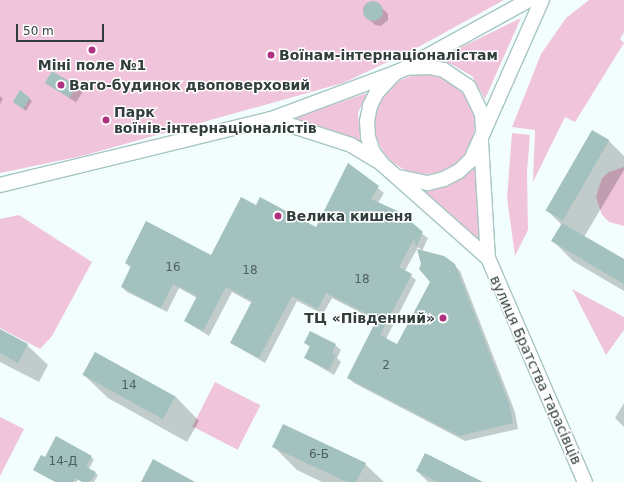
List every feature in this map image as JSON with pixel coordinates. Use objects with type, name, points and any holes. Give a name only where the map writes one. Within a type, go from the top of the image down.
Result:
[{"type":"street","points":[[0,186],[271,119],[400,71],[529,0]]},
{"type":"street","points":[[271,119],[351,145],[382,164],[395,175],[411,181],[428,183],[444,179],[459,172],[471,160],[542,0]]},
{"type":"street","points":[[382,164],[373,152],[368,137],[367,122],[377,92],[400,71],[430,67],[458,77],[477,99],[482,135]]},
{"type":"street","name":"вулиця Братства тарасівців","points":[[482,135],[488,258],[585,482]]},
{"type":"street","name":"вулиця Братства тарасівців","points":[[395,175],[488,258]]},
{"type":"shaded area","name":"Парк воїнів-інтернаціоналістів","points":[[0,0],[504,0],[413,50],[343,83],[82,156],[0,173]]},
{"type":"shaded area","points":[[589,0],[624,0],[624,32],[620,39],[624,43],[575,122],[565,117],[533,182],[535,130],[512,127],[541,54],[566,18]]},
{"type":"shaded area","points":[[521,18],[485,99],[472,76],[451,64],[435,60]]},
{"type":"shaded area","points":[[425,74],[444,78],[460,89],[471,105],[475,124],[471,143],[460,159],[444,170],[425,174],[406,170],[390,159],[379,143],[375,124],[379,105],[390,89],[406,78]]},
{"type":"shaded area","points":[[367,93],[358,113],[361,141],[294,118]]},
{"type":"shaded area","points":[[512,133],[530,135],[527,172],[528,230],[515,256],[507,198]]},
{"type":"shaded area","points":[[624,167],[624,226],[609,222],[602,215],[596,197],[602,178],[609,172]]},
{"type":"shaded area","points":[[475,168],[480,241],[421,188],[439,187],[460,180]]},
{"type":"shaded area","points":[[19,215],[92,262],[52,336],[40,349],[0,328],[0,219]]},
{"type":"shaded area","points":[[572,289],[624,317],[624,330],[606,355]]},
{"type":"shaded area","points":[[215,382],[260,405],[238,450],[192,427]]},
{"type":"shaded area","points":[[0,417],[24,429],[0,476]]},
{"type":"building","points":[[369,1],[377,1],[383,7],[383,15],[377,21],[369,21],[363,15],[363,7]]},
{"type":"building","name":"Ваго-будинок двоповерховий","points":[[52,71],[77,86],[70,98],[45,83]]},
{"type":"building","points":[[20,90],[30,98],[23,109],[13,102]]},
{"type":"building","points":[[592,130],[609,140],[563,221],[546,211]]},
{"type":"building","points":[[348,163],[379,186],[371,199],[400,212],[423,232],[416,247],[414,239],[399,267],[412,274],[380,335],[397,344],[430,282],[419,269],[421,264],[417,249],[444,256],[455,264],[510,406],[513,423],[459,436],[347,378],[377,319],[326,293],[318,309],[292,296],[259,358],[230,343],[252,301],[226,287],[203,331],[184,321],[197,296],[173,284],[161,308],[121,287],[131,266],[125,263],[146,221],[211,255],[241,197],[256,205],[260,197],[316,227]]},
{"type":"building","points":[[562,223],[624,259],[624,284],[551,241]]},
{"type":"building","points":[[0,329],[28,344],[18,363],[0,353]]},
{"type":"building","points":[[310,331],[336,344],[332,353],[336,355],[329,370],[304,358],[310,346],[304,343]]},
{"type":"building","points":[[95,352],[175,397],[163,419],[82,375]]},
{"type":"building","points":[[283,424],[366,463],[356,482],[347,482],[272,447]]},
{"type":"building","points":[[56,436],[92,456],[86,467],[96,472],[90,482],[82,482],[75,478],[73,482],[56,482],[33,470],[41,455],[45,457]]},
{"type":"building","points":[[425,453],[483,482],[437,482],[416,471]]},
{"type":"building","points":[[153,459],[195,482],[141,482]]},
{"type":"place","name":"Міні поле №1","points":[[92,50]]},
{"type":"place","name":"Воїнам-інтернаціоналістам","points":[[271,55]]},
{"type":"place","name":"Ваго-будинок двоповерховий","points":[[61,85]]},
{"type":"place","name":"Парк воїнів-інтернаціоналістів","points":[[106,120]]},
{"type":"place","name":"Велика кишеня","points":[[278,216]]},
{"type":"place","name":"ТЦ «Південний»","points":[[443,318]]}]
